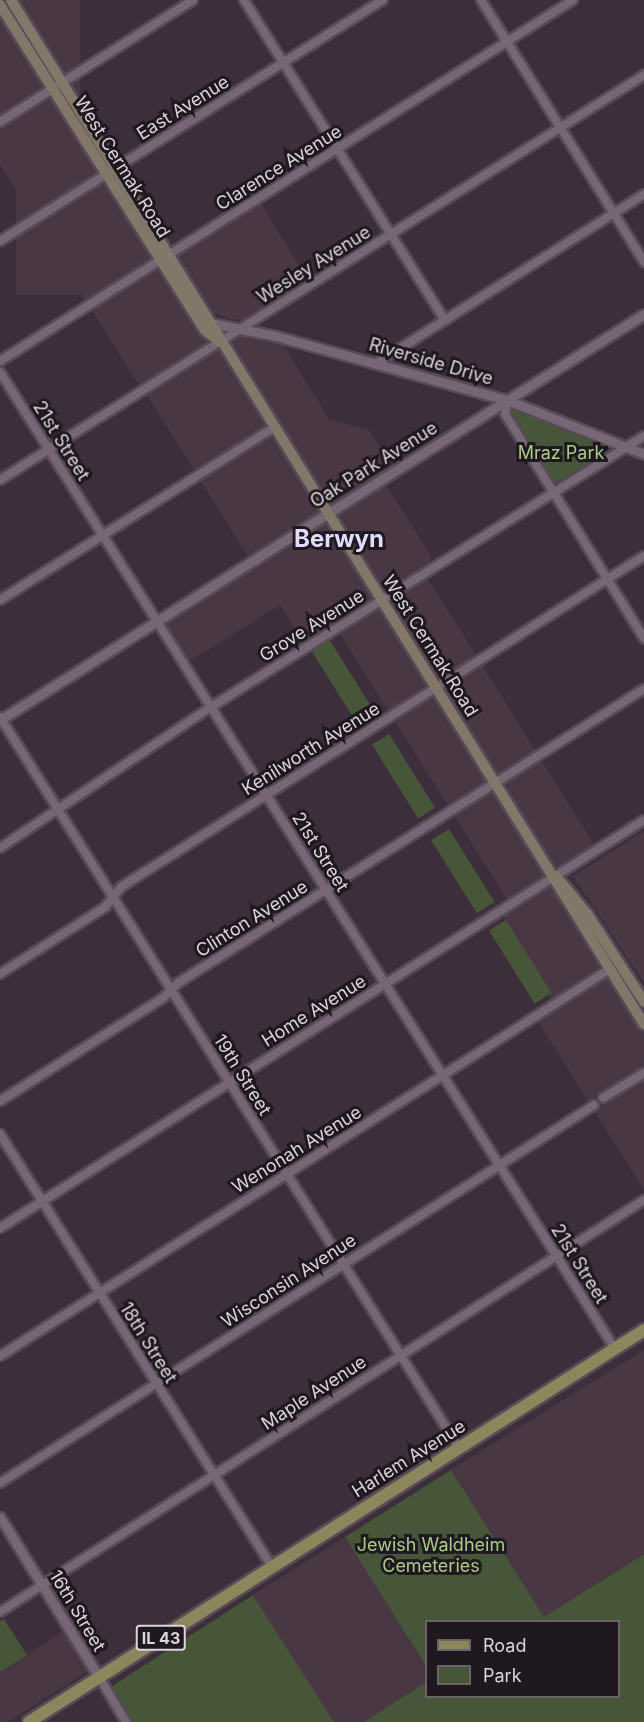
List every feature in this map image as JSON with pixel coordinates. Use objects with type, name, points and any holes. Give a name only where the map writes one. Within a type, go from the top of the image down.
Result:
[{"type":"main road","name":"West Cermak Road","points":[[11,0],[171,254],[210,327]]},
{"type":"main road","name":"West Cermak Road","points":[[1,2],[160,260],[220,342],[556,876],[593,923],[644,1002]]},
{"type":"main road","name":"West Cermak Road","points":[[556,876],[558,887],[644,1024]]},
{"type":"main road","name":"IL 43","points":[[615,1349],[644,1330]]},
{"type":"main road","name":"Harlem Avenue","points":[[99,1677],[615,1349]]},
{"type":"main road","name":"IL 43","points":[[29,1722],[99,1677]]},
{"type":"street","points":[[0,122],[193,0]]},
{"type":"street","points":[[244,0],[445,320]]},
{"type":"street","name":"East Avenue","points":[[0,241],[382,0]]},
{"type":"street","points":[[481,0],[644,262]]},
{"type":"street","name":"Clarence Avenue","points":[[0,361],[573,0]]},
{"type":"street","name":"Wesley Avenue","points":[[0,480],[644,75]]},
{"type":"street","points":[[377,363],[644,194]]},
{"type":"street","name":"Oak Park Avenue","points":[[0,719],[644,314]]},
{"type":"street","name":"Riverside Drive","points":[[210,327],[242,328],[507,400],[623,448],[644,454]]},
{"type":"street","name":"21st Street","points":[[0,372],[615,1349]]},
{"type":"street","points":[[507,400],[505,414],[644,638]]},
{"type":"street","points":[[0,600],[273,428]]},
{"type":"street","name":"Grove Avenue","points":[[0,848],[211,708],[644,436]]},
{"type":"street","name":"Kenilworth Avenue","points":[[0,974],[105,907],[121,887],[644,556]]},
{"type":"street","name":"Clinton Avenue","points":[[0,1101],[326,890],[644,689]]},
{"type":"street","name":"19th Street","points":[[0,719],[459,1448]]},
{"type":"street","name":"Home Avenue","points":[[0,1228],[644,820]]},
{"type":"street","name":"Wenonah Avenue","points":[[0,1356],[609,969]]},
{"type":"street","points":[[603,1098],[644,1072]]},
{"type":"street","name":"Wisconsin Avenue","points":[[0,1483],[594,1104]]},
{"type":"street","name":"18th Street","points":[[0,1134],[272,1567]]},
{"type":"street","name":"Maple Avenue","points":[[0,1612],[644,1200]]},
{"type":"street","name":"16th Street","points":[[0,1517],[126,1722]]},
{"type":"shaded area","points":[[16,0],[80,0],[80,295],[16,295]]},
{"type":"shaded area","points":[[0,7],[218,342],[142,390],[0,165]]},
{"type":"shaded area","points":[[260,202],[309,282],[247,320],[229,319],[212,312],[177,255]]},
{"type":"shaded area","points":[[242,330],[279,338],[329,419],[369,430],[395,470],[327,512],[222,343]]},
{"type":"shaded area","points":[[220,344],[326,514],[251,561],[145,391]]},
{"type":"shaded area","points":[[383,480],[431,556],[425,574],[597,849],[510,904],[336,628],[306,646],[280,605],[185,664],[158,621]]},
{"type":"shaded area","points":[[644,831],[644,983],[573,876]]},
{"type":"shaded area","points":[[555,878],[607,968],[552,1000],[500,910]]},
{"type":"shaded area","points":[[609,971],[644,1027],[644,1190],[535,1017]]},
{"type":"shaded area","points":[[644,1350],[644,1554],[544,1617],[451,1470]]},
{"type":"shaded area","points":[[345,1537],[425,1664],[425,1683],[364,1722],[334,1722],[253,1595]]},
{"type":"shaded area","points":[[64,1631],[88,1671],[8,1722],[0,1722],[0,1672]]},
{"type":"green space","name":"Mraz Park","points":[[512,408],[603,446],[605,454],[554,484],[510,415]]},
{"type":"green space","points":[[329,639],[375,713],[357,724],[311,650]]},
{"type":"green space","points":[[389,734],[435,808],[418,818],[372,745]]},
{"type":"green space","points":[[449,829],[495,902],[477,913],[431,840]]},
{"type":"green space","points":[[506,920],[552,993],[535,1004],[489,931]]},
{"type":"green space","name":"Jewish Waldheim Cemeteries","points":[[451,1470],[544,1617],[644,1554],[644,1722],[364,1722],[425,1683],[425,1698],[620,1698],[620,1620],[425,1620],[425,1664],[345,1537]]},
{"type":"green space","points":[[253,1595],[334,1722],[131,1722],[109,1688]]},
{"type":"green space","points":[[4,1619],[27,1655],[0,1672],[0,1621]]},
{"type":"district","name":"Berwyn","points":[[339,539]]}]
